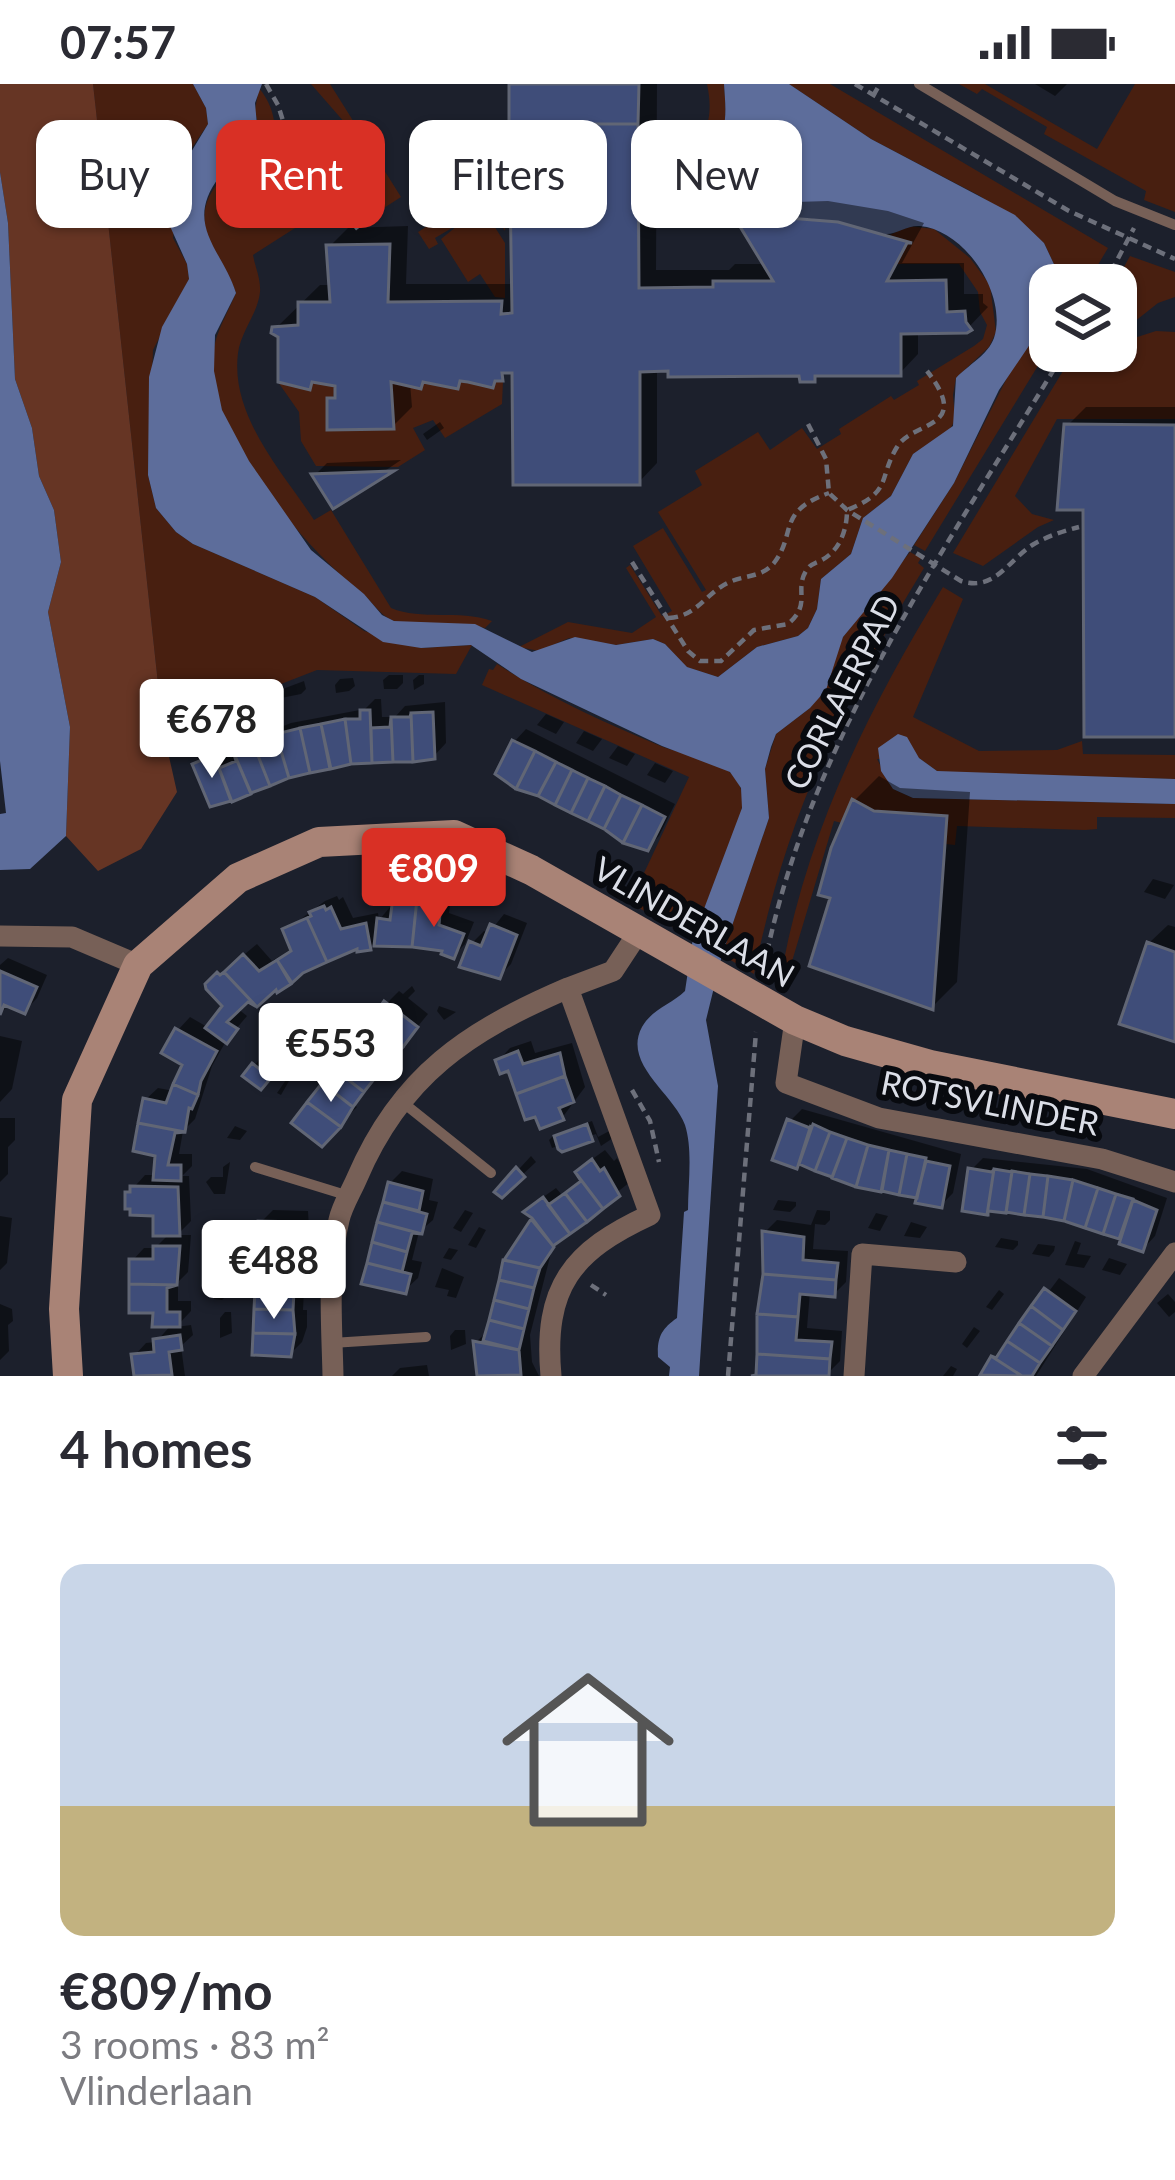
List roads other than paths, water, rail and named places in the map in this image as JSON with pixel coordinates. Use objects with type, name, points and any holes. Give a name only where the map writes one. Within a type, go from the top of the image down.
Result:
[{"type":"street","name":"VLINDERLAAN","points":[[68,1376],[64,1310],[77,1100],[138,965],[238,878],[319,842],[454,835],[531,870],[794,1020],[845,1041],[930,1065],[1175,1114]]},
{"type":"street","points":[[333,1376],[339,1220],[372,1142],[412,1085],[496,1019],[613,971],[640,930]]},
{"type":"street","points":[[0,936],[72,937],[138,965]]},
{"type":"street","points":[[550,1376],[549,1336],[556,1299],[570,1270],[611,1233],[650,1215],[568,988]]},
{"type":"street","name":"ROTSVLINDER","points":[[794,1020],[786,1083],[879,1118],[1102,1159],[1175,1182]]},
{"type":"street","points":[[1083,1376],[1175,1253]]},
{"type":"street","points":[[854,1376],[862,1254],[956,1262]]},
{"type":"lane","points":[[919,84],[1103,194],[1175,226]]},
{"type":"lane","points":[[401,1101],[491,1173]]},
{"type":"lane","points":[[255,1167],[350,1196]]},
{"type":"lane","points":[[332,1343],[426,1337]]},
{"type":"water","points":[[193,84],[262,84],[255,103],[257,120],[216,120],[216,182],[205,209],[209,237],[236,293],[215,335],[214,371],[222,410],[249,461],[311,550],[382,615],[394,621],[475,624],[532,652],[575,637],[616,645],[653,639],[665,644],[687,667],[718,677],[757,647],[798,636],[817,609],[821,579],[851,554],[863,518],[891,496],[913,454],[953,426],[956,378],[983,355],[994,338],[997,321],[989,285],[953,239],[920,226],[885,234],[802,218],[802,120],[724,120],[724,84],[789,84],[871,139],[1015,215],[1044,243],[1054,264],[1029,264],[1029,346],[999,390],[954,483],[892,578],[843,637],[826,690],[776,734],[771,747],[765,769],[769,818],[722,955],[706,1020],[718,1086],[699,1376],[669,1376],[670,1367],[658,1357],[661,1334],[677,1318],[689,1145],[679,1113],[644,1066],[638,1041],[651,1016],[685,991],[693,938],[742,808],[741,788],[730,772],[662,746],[521,679],[471,645],[421,648],[383,642],[315,597],[193,544],[156,508],[148,475],[149,377],[162,327],[189,279],[171,228],[192,228],[192,151],[208,124],[206,108]]},
{"type":"water","points":[[0,172],[8,223],[15,379],[32,428],[39,476],[54,510],[61,562],[48,612],[70,727],[66,836],[30,869],[0,870],[0,814],[6,813],[0,761]]},
{"type":"water","points":[[898,734],[907,737],[919,758],[937,771],[1175,779],[1175,804],[913,798],[893,789],[881,771],[878,748]]}]
